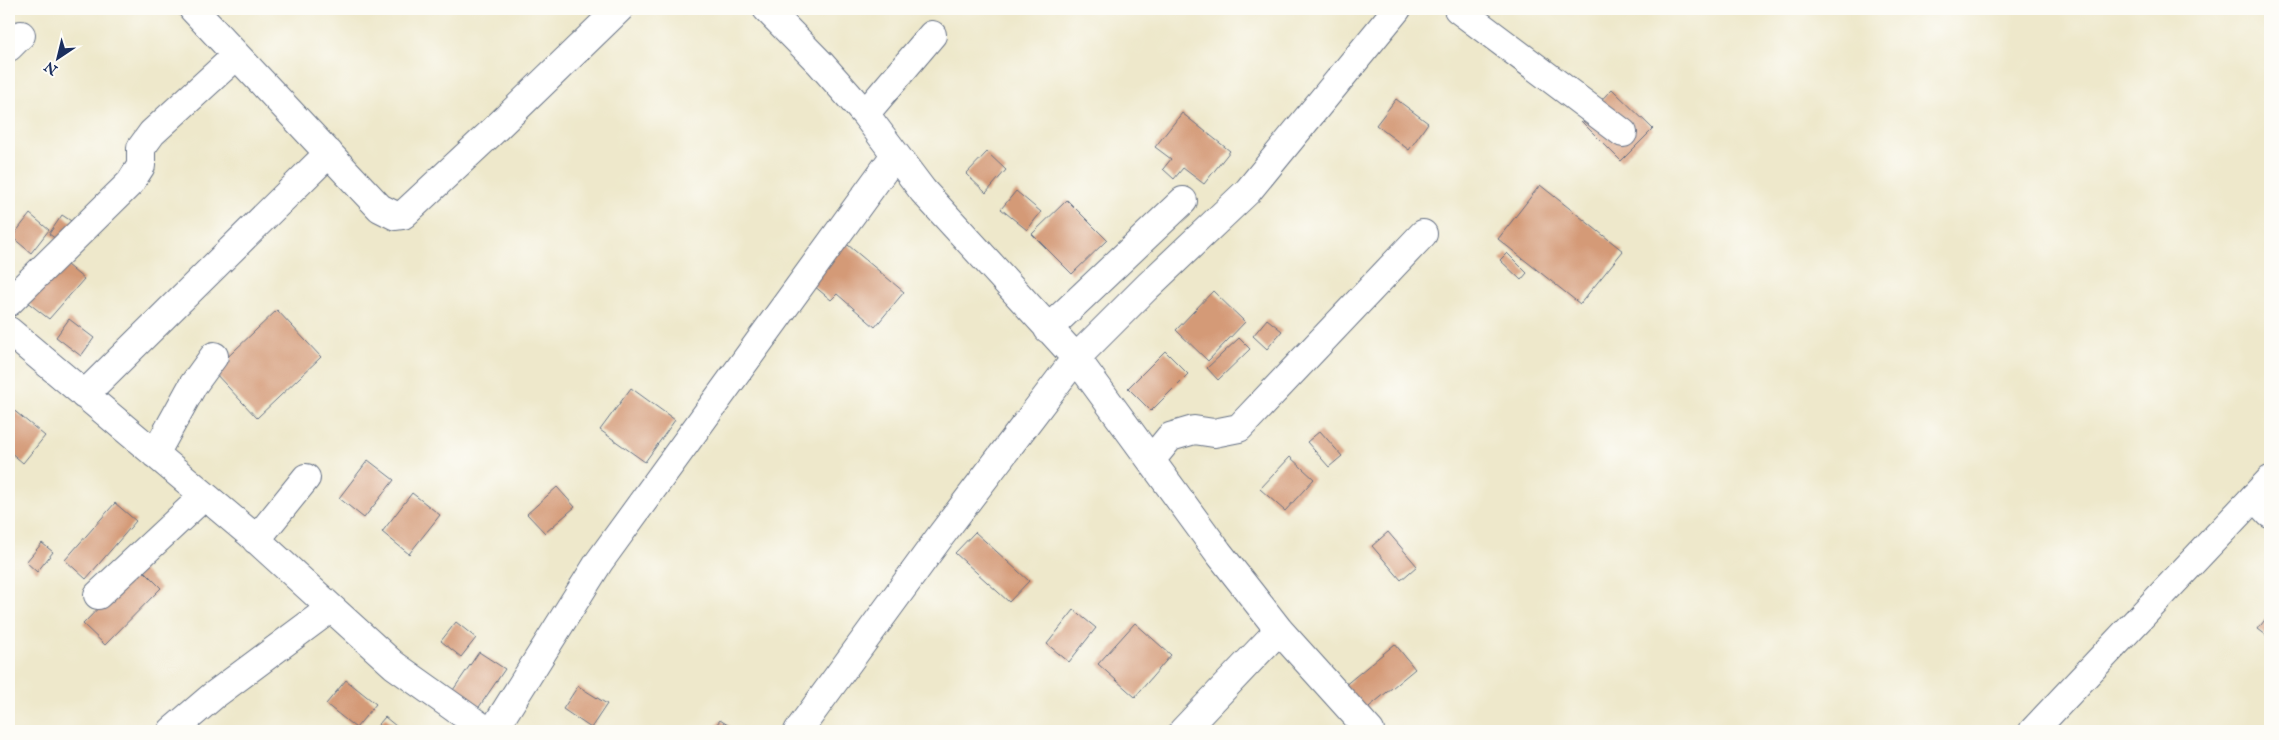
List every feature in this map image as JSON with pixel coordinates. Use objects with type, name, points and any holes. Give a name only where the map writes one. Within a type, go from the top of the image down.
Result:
[{"type":"street","points":[[193,9],[380,208],[396,216],[403,215],[619,9]]},
{"type":"street","points":[[769,9],[865,114],[923,191],[1076,358],[1152,459],[1218,552],[1279,630],[1370,731]]},
{"type":"street","points":[[798,731],[939,538],[1076,358],[1148,286],[1248,191],[1397,9]]},
{"type":"street","points":[[1458,9],[1622,133]]},
{"type":"street","points":[[865,114],[932,35]]},
{"type":"street","points":[[9,302],[130,183],[141,166],[141,148],[152,133],[236,56]]},
{"type":"street","points":[[84,395],[329,153]]},
{"type":"street","points":[[493,731],[599,562],[895,155]]},
{"type":"street","points":[[1048,329],[1183,201]]},
{"type":"street","points":[[1152,459],[1170,437],[1194,430],[1214,432],[1239,428],[1423,234]]},
{"type":"street","points":[[9,331],[256,540],[394,665],[487,731]]},
{"type":"street","points":[[155,454],[192,385],[214,356]]},
{"type":"street","points":[[256,540],[306,478]]},
{"type":"street","points":[[98,595],[204,496]]},
{"type":"street","points":[[2033,731],[2265,497]]},
{"type":"street","points":[[172,731],[213,696],[331,608]]},
{"type":"street","points":[[1184,731],[1279,630]]},
{"type":"building","points":[[1612,89],[1653,129],[1621,161],[1581,121]]},
{"type":"building","points":[[1396,99],[1428,123],[1409,150],[1376,125]]},
{"type":"building","points":[[1182,113],[1230,151],[1204,184],[1183,168],[1174,179],[1163,169],[1171,159],[1155,147]]},
{"type":"building","points":[[987,152],[1006,170],[986,193],[966,174]]},
{"type":"building","points":[[1540,185],[1623,251],[1580,304],[1498,239]]},
{"type":"building","points":[[1016,191],[1041,212],[1027,230],[1001,209]]},
{"type":"building","points":[[1067,200],[1107,240],[1072,274],[1032,234]]},
{"type":"building","points":[[30,214],[49,230],[31,253],[12,237]]},
{"type":"building","points":[[62,215],[85,230],[72,250],[49,234]]},
{"type":"building","points":[[842,240],[904,292],[875,327],[837,294],[831,300],[808,281]]},
{"type":"building","points":[[1507,253],[1527,273],[1521,280],[1500,260]]},
{"type":"building","points":[[61,260],[84,279],[49,319],[26,301]]},
{"type":"building","points":[[1213,291],[1245,322],[1208,361],[1176,330]]},
{"type":"building","points":[[277,310],[321,357],[257,418],[213,371]]},
{"type":"building","points":[[69,319],[94,338],[81,356],[56,337]]},
{"type":"building","points":[[1267,319],[1282,331],[1267,349],[1253,336]]},
{"type":"building","points":[[1239,338],[1250,349],[1218,380],[1207,368]]},
{"type":"building","points":[[1165,351],[1188,374],[1151,411],[1128,388]]},
{"type":"building","points":[[631,388],[675,420],[645,462],[600,430]]},
{"type":"building","points":[[11,408],[45,436],[23,463],[9,451],[9,411]]},
{"type":"building","points":[[1320,431],[1342,456],[1329,467],[1307,442]]},
{"type":"building","points":[[1290,457],[1314,479],[1285,511],[1260,489]]},
{"type":"building","points":[[368,460],[394,480],[364,518],[339,498]]},
{"type":"building","points":[[557,487],[575,507],[545,533],[527,514]]},
{"type":"building","points":[[412,493],[440,515],[409,554],[382,532]]},
{"type":"building","points":[[115,503],[136,521],[86,579],[65,560]]},
{"type":"building","points":[[975,532],[1029,581],[1009,602],[955,553]]},
{"type":"building","points":[[1388,532],[1417,566],[1401,580],[1372,546]]},
{"type":"building","points":[[42,543],[53,552],[37,572],[26,562]]},
{"type":"building","points":[[139,566],[161,588],[105,645],[83,624]]},
{"type":"building","points":[[1074,610],[1096,628],[1069,662],[1047,644]]},
{"type":"building","points":[[2270,613],[2270,638],[2258,629]]},
{"type":"building","points":[[456,622],[476,638],[461,657],[441,641]]},
{"type":"building","points":[[1135,623],[1171,655],[1135,697],[1098,664]]},
{"type":"building","points":[[1395,644],[1415,669],[1358,716],[1338,691]]},
{"type":"building","points":[[479,652],[505,669],[477,710],[451,693]]},
{"type":"building","points":[[346,680],[376,704],[356,728],[326,704]]},
{"type":"building","points":[[578,686],[607,704],[591,728],[563,709]]},
{"type":"building","points":[[385,717],[402,731],[373,731]]},
{"type":"building","points":[[720,720],[737,731],[712,731]]}]
